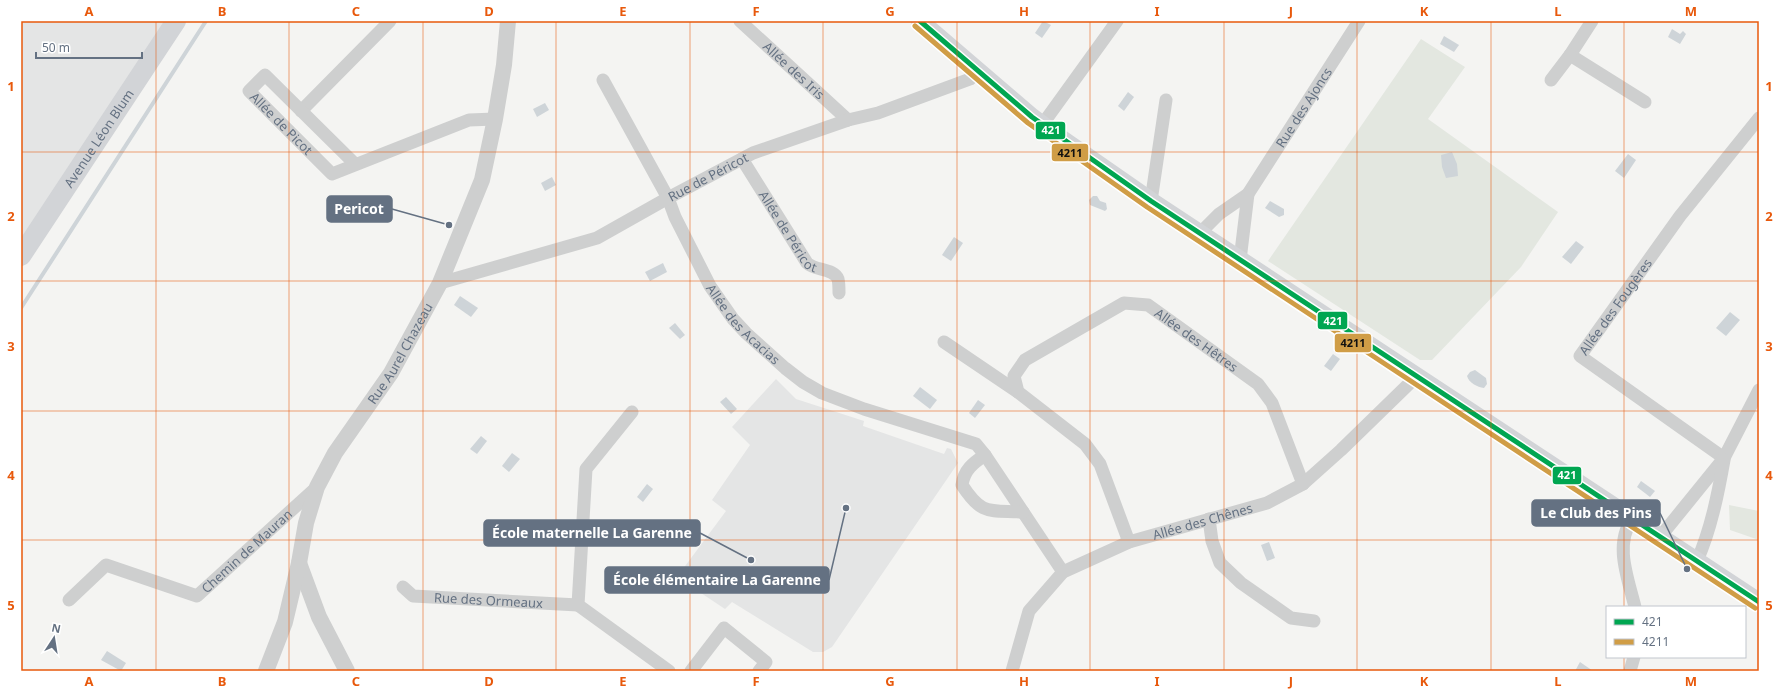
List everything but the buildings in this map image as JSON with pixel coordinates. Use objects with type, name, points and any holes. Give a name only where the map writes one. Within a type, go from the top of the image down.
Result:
[{"type":"main road","name":"Avenue Léon Blum","points":[[21,256],[176,21]]},
{"type":"main road","points":[[920,21],[1042,125],[1151,202],[1759,602]]},
{"type":"street","name":"Allée de Picot","points":[[301,111],[390,21]]},
{"type":"street","name":"Rue Aurel Chazeau","points":[[266,671],[285,622],[299,563],[306,523],[316,487],[335,453],[391,373],[440,283],[482,180],[495,119],[504,65],[508,21]]},
{"type":"street","name":"Allée des Iris","points":[[740,21],[848,120]]},
{"type":"street","points":[[1042,125],[1117,21]]},
{"type":"street","name":"Rue des Ajoncs","points":[[1200,233],[1219,214],[1248,194],[1359,21]]},
{"type":"street","points":[[1551,80],[1570,55],[1592,21]]},
{"type":"street","points":[[1570,55],[1645,102]]},
{"type":"street","name":"Rue de Péricot","points":[[440,283],[597,238],[668,198],[753,154],[848,120],[878,114],[970,79],[978,72]]},
{"type":"street","name":"Allée de Picot","points":[[355,164],[265,75],[249,91],[332,174],[469,120],[495,119]]},
{"type":"street","name":"Allée des Acacias","points":[[603,80],[668,198],[675,217],[710,286],[737,323],[785,368],[803,382],[822,393],[976,444],[985,455],[1063,572]]},
{"type":"street","points":[[1151,202],[1166,100]]},
{"type":"street","name":"Allée des Fougères","points":[[1724,458],[1580,356],[1680,216],[1759,118]]},
{"type":"street","name":"Allée de Péricot","points":[[742,160],[807,263],[815,268],[831,272],[835,275],[838,279],[839,293]]},
{"type":"street","name":"Rue des Ajoncs","points":[[1240,260],[1248,194]]},
{"type":"street","name":"Allée des Hêtres","points":[[1018,392],[1014,376],[1025,360],[1124,303],[1148,305],[1258,384],[1272,403],[1303,484]]},
{"type":"street","points":[[944,342],[1018,392],[1085,444],[1100,464],[1128,542]]},
{"type":"street","name":"Allée des Chênes","points":[[1012,671],[1029,611],[1063,572],[1128,542],[1268,503],[1303,484],[1341,450],[1416,377]]},
{"type":"street","points":[[1660,536],[1724,458],[1759,390]]},
{"type":"street","points":[[632,412],[586,469],[578,605],[669,671]]},
{"type":"street","points":[[985,455],[971,465],[963,477],[962,485],[968,495],[980,507],[988,510],[1023,512]]},
{"type":"street","points":[[1696,561],[1703,547],[1717,498],[1724,458]]},
{"type":"street","name":"Chemin de Mauran","points":[[69,600],[106,565],[197,596],[316,487]]},
{"type":"street","points":[[1209,519],[1212,541],[1220,563],[1241,583],[1291,618],[1314,621]]},
{"type":"street","points":[[1632,519],[1624,536],[1623,554],[1635,606]]},
{"type":"street","points":[[299,563],[319,617],[347,671]]},
{"type":"street","name":"Rue des Ormeaux","points":[[403,587],[413,596],[578,605]]},
{"type":"street","points":[[691,671],[724,628],[766,662],[759,671]]},
{"type":"street","points":[[1630,671],[1634,658]]},
{"type":"shaded area","points":[[21,21],[176,21],[21,256]]},
{"type":"shaded area","points":[[1043,21],[1051,25],[1042,38],[1035,33]]},
{"type":"shaded area","points":[[1672,29],[1680,34],[1683,31],[1686,34],[1680,44],[1668,37]]},
{"type":"shaded area","points":[[1444,36],[1459,45],[1454,52],[1440,44]]},
{"type":"shaded area","points":[[1421,39],[1465,67],[1428,119],[1558,212],[1521,267],[1432,360],[1420,360],[1268,261]]},
{"type":"shaded area","points":[[1128,92],[1134,97],[1124,111],[1118,106]]},
{"type":"shaded area","points":[[545,103],[549,110],[537,117],[533,109]]},
{"type":"shaded area","points":[[1452,152],[1457,164],[1458,176],[1446,178],[1442,167],[1441,155]]},
{"type":"shaded area","points":[[1628,154],[1636,160],[1624,178],[1615,171]]},
{"type":"shaded area","points":[[552,177],[556,185],[545,191],[541,183]]},
{"type":"shaded area","points":[[1093,196],[1097,196],[1100,201],[1106,203],[1107,209],[1105,211],[1090,205],[1089,200]]},
{"type":"shaded area","points":[[1270,201],[1284,209],[1284,215],[1279,217],[1265,208]]},
{"type":"shaded area","points":[[954,237],[963,243],[951,261],[942,255]]},
{"type":"shaded area","points":[[1576,241],[1584,247],[1571,264],[1562,257]]},
{"type":"shaded area","points":[[663,263],[667,272],[650,281],[645,272]]},
{"type":"shaded area","points":[[460,296],[478,308],[471,317],[454,305]]},
{"type":"shaded area","points":[[1730,312],[1740,320],[1726,336],[1716,328]]},
{"type":"shaded area","points":[[675,323],[685,335],[680,339],[669,328]]},
{"type":"shaded area","points":[[1333,354],[1340,359],[1331,371],[1324,366]]},
{"type":"shaded area","points":[[1475,370],[1486,378],[1487,384],[1484,388],[1474,384],[1467,376],[1470,372]]},
{"type":"shaded area","points":[[776,379],[796,399],[864,421],[863,426],[944,454],[947,448],[951,449],[958,463],[832,647],[823,652],[813,652],[732,602],[725,609],[677,577],[726,511],[712,500],[750,445],[732,427]]},
{"type":"shaded area","points":[[920,387],[937,400],[930,409],[913,396]]},
{"type":"shaded area","points":[[726,397],[737,409],[731,414],[720,402]]},
{"type":"shaded area","points":[[978,400],[985,405],[975,418],[969,413]]},
{"type":"shaded area","points":[[481,436],[487,441],[477,454],[470,449]]},
{"type":"shaded area","points":[[512,453],[520,459],[509,472],[502,466]]},
{"type":"shaded area","points":[[1641,481],[1655,491],[1650,497],[1637,487]]},
{"type":"shaded area","points":[[647,484],[653,489],[643,502],[637,497]]},
{"type":"shaded area","points":[[1729,505],[1759,511],[1759,540],[1730,530]]},
{"type":"shaded area","points":[[1269,542],[1275,558],[1267,561],[1261,545]]},
{"type":"shaded area","points":[[107,651],[126,663],[121,671],[101,660]]},
{"type":"shaded area","points":[[1580,662],[1593,671],[1575,671]]},
{"type":"waterway","points":[[21,308],[206,21]]},
{"type":"transit line","name":"421","points":[[920,21],[1032,117],[1151,201],[1759,602]]},
{"type":"transit line","name":"4211","points":[[915,26],[1028,123],[1147,207],[1755,608]]},
{"type":"place","name":"Pericot","points":[[449,225]]},
{"type":"place","name":"École élémentaire La Garenne","points":[[846,508]]},
{"type":"place","name":"École maternelle La Garenne","points":[[751,560]]},
{"type":"place","name":"Le Club des Pins","points":[[1687,569]]}]
